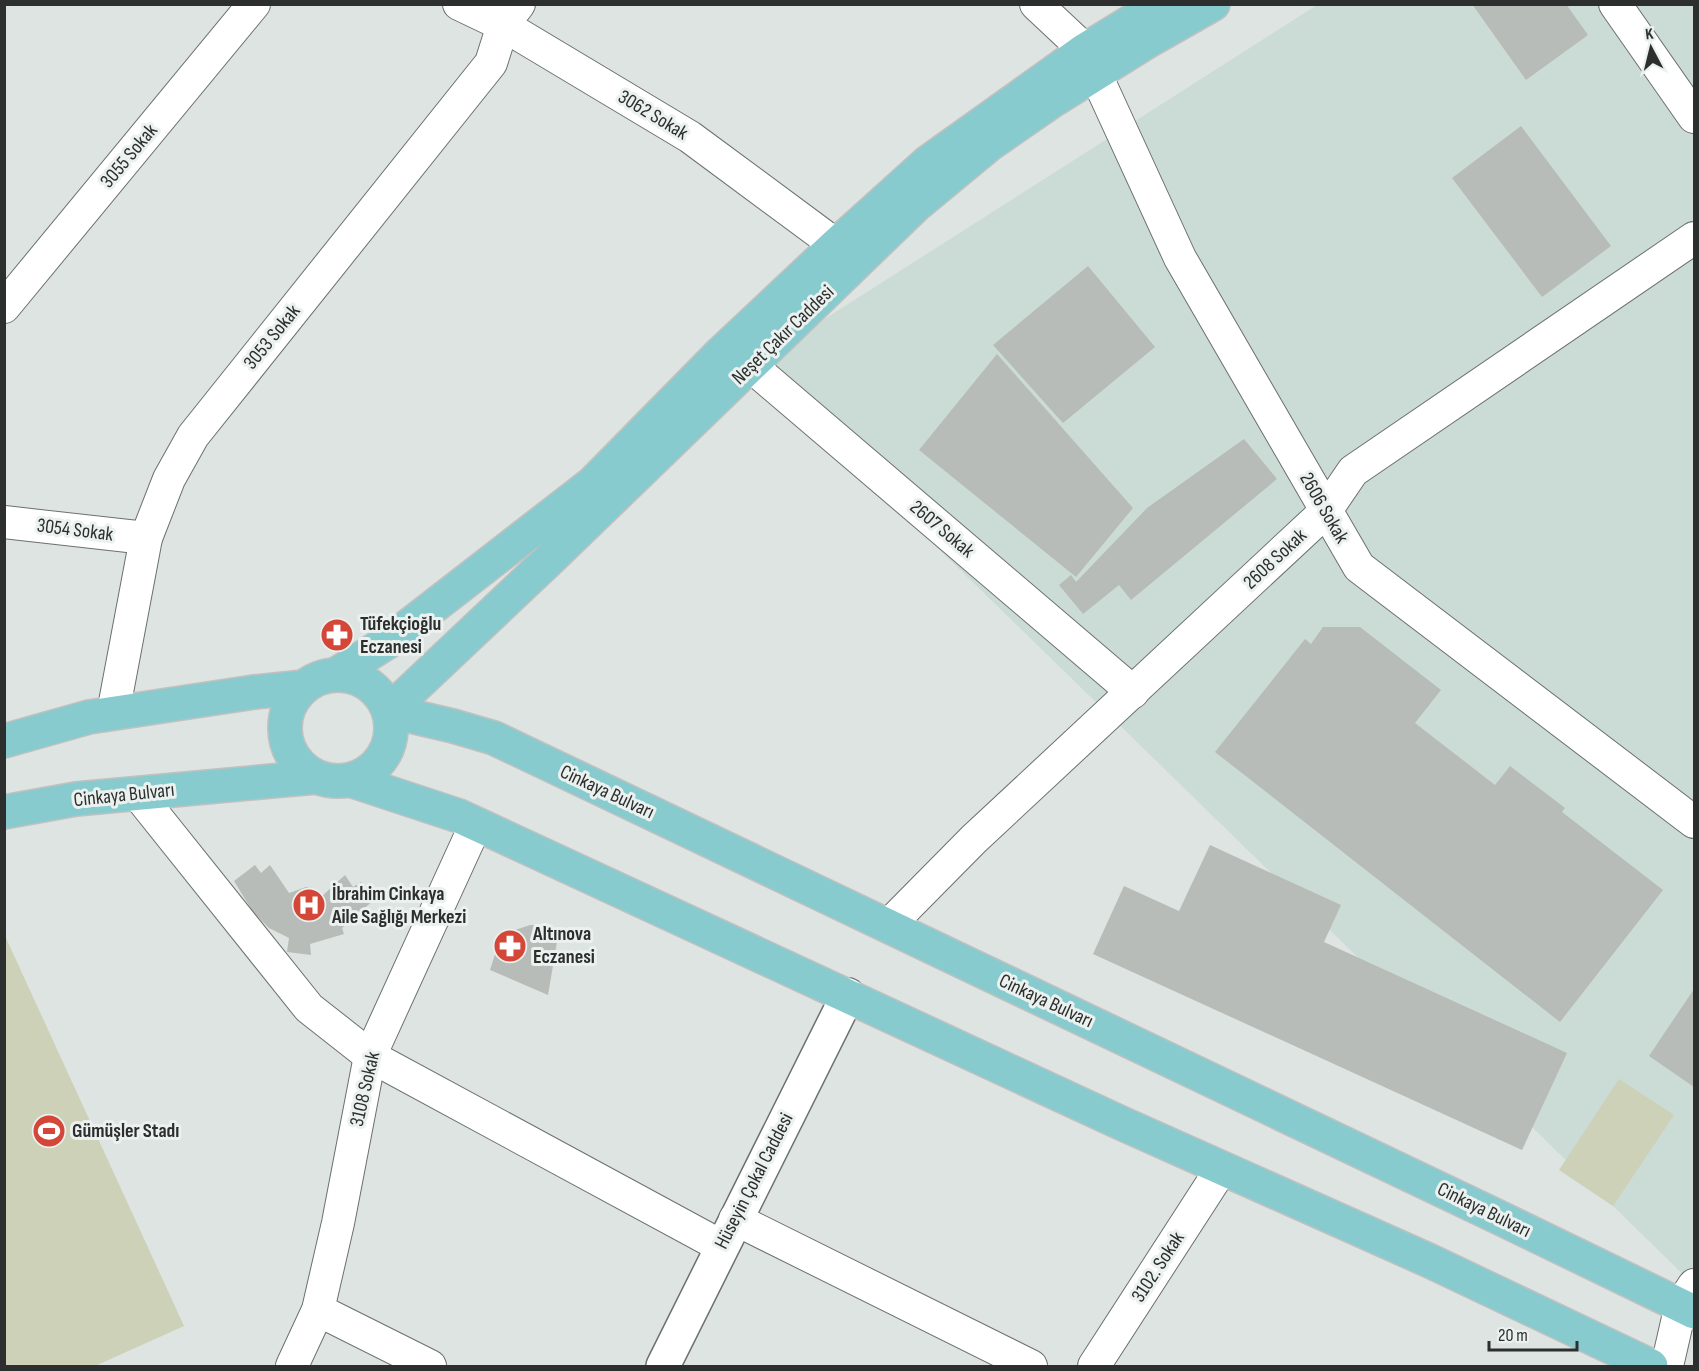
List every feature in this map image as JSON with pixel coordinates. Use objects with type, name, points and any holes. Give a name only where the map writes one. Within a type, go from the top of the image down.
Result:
[{"type":"main road","name":"Neşet Çakır Caddesi","points":[[389,711],[751,366],[915,206],[990,144],[1052,101],[1091,62],[1160,4]]},
{"type":"main road","name":"Neşet Çakır Caddesi","points":[[337,674],[389,641],[593,483],[722,352],[836,244],[927,163],[1091,62],[1148,41],[1213,4]]},
{"type":"main road","points":[[350,780],[370,770],[385,754],[392,726],[389,711],[381,696],[369,684],[354,677],[337,674],[320,678],[304,687],[292,700],[285,717],[285,735],[290,753],[301,767],[316,777],[333,781],[350,780],[459,816],[1222,1168],[1430,1261],[1651,1366]]},
{"type":"main road","points":[[4,741],[89,717],[254,692],[304,687]]},
{"type":"main road","name":"Cinkaya Bulvarı","points":[[389,711],[494,738],[888,926],[1690,1301]]},
{"type":"main road","name":"Cinkaya Bulvarı","points":[[4,812],[76,799],[316,777]]},
{"type":"street","name":"3055 Sokak","points":[[4,307],[254,4]]},
{"type":"street","name":"3062 Sokak","points":[[459,4],[511,15],[690,137],[836,244]]},
{"type":"street","points":[[1036,4],[1091,62]]},
{"type":"street","points":[[1615,4],[1695,117]]},
{"type":"street","name":"3053 Sokak","points":[[113,713],[146,538],[169,479],[193,435],[491,63],[511,15]]},
{"type":"street","name":"2606 Sokak","points":[[1091,62],[1180,258],[1325,512],[1359,567],[1695,822]]},
{"type":"street","name":"2608 Sokak","points":[[888,926],[974,839],[1325,512],[1353,471],[1695,238]]},
{"type":"street","name":"2607 Sokak","points":[[751,366],[1133,692]]},
{"type":"street","name":"3054 Sokak","points":[[4,522],[146,538]]},
{"type":"street","points":[[137,793],[309,1008],[370,1056],[728,1233],[1031,1366]]},
{"type":"street","name":"3108 Sokak","points":[[292,1366],[318,1310],[338,1223],[370,1056],[476,824]]},
{"type":"street","name":"Hüseyin Çokal Caddesi","points":[[663,1366],[848,995]]},
{"type":"street","name":"3102. Sokak","points":[[1095,1366],[1222,1168]]},
{"type":"street","points":[[1667,1366],[1690,1301]]},
{"type":"street","points":[[318,1310],[430,1366]]},
{"type":"shaded area","points":[[1317,5],[1694,5],[1694,1285],[751,366]]},
{"type":"green space","name":"Gümüşler Stadı","points":[[5,936],[184,1326],[95,1366],[5,1366]]},
{"type":"green space","points":[[1619,1079],[1674,1115],[1613,1206],[1559,1170]]},
{"type":"building","points":[[1472,4],[1566,4],[1588,35],[1526,80]]},
{"type":"building","points":[[1521,126],[1611,246],[1542,297],[1452,178]]},
{"type":"building","points":[[1088,266],[1155,347],[1063,423],[993,345]]},
{"type":"building","points":[[997,354],[1133,508],[1076,577],[919,450]]},
{"type":"building","points":[[1244,439],[1277,479],[1131,600],[1119,585],[1083,614],[1059,585],[1071,575],[1076,582],[1147,508]]},
{"type":"building","points":[[1323,627],[1360,627],[1441,690],[1415,723],[1495,785],[1510,766],[1565,808],[1562,812],[1663,890],[1560,1022],[1215,752],[1305,639],[1311,644]]},
{"type":"building","points":[[1210,845],[1341,905],[1324,942],[1567,1053],[1522,1150],[1093,954],[1124,886],[1179,911]]},
{"type":"building","name":"İbrahim Cinkaya Aile Sağlığı Merkezi","points":[[255,865],[261,873],[270,865],[289,893],[306,887],[313,889],[321,897],[345,875],[353,887],[361,882],[375,899],[342,928],[344,934],[310,944],[311,955],[287,952],[289,938],[269,928],[253,912],[234,881]]},
{"type":"building","points":[[530,925],[549,926],[559,930],[548,995],[490,970],[497,948],[515,930]]},
{"type":"building","points":[[1694,989],[1694,1087],[1649,1056]]},
{"type":"place","name":"Tüfekçioğlu Eczanesi","points":[[337,635]]},
{"type":"place","name":"İbrahim Cinkaya Aile Sağlığı Merkezi","points":[[309,905]]},
{"type":"place","name":"Altınova Eczanesi","points":[[510,946]]},
{"type":"place","name":"Gümüşler Stadı","points":[[49,1131]]}]
